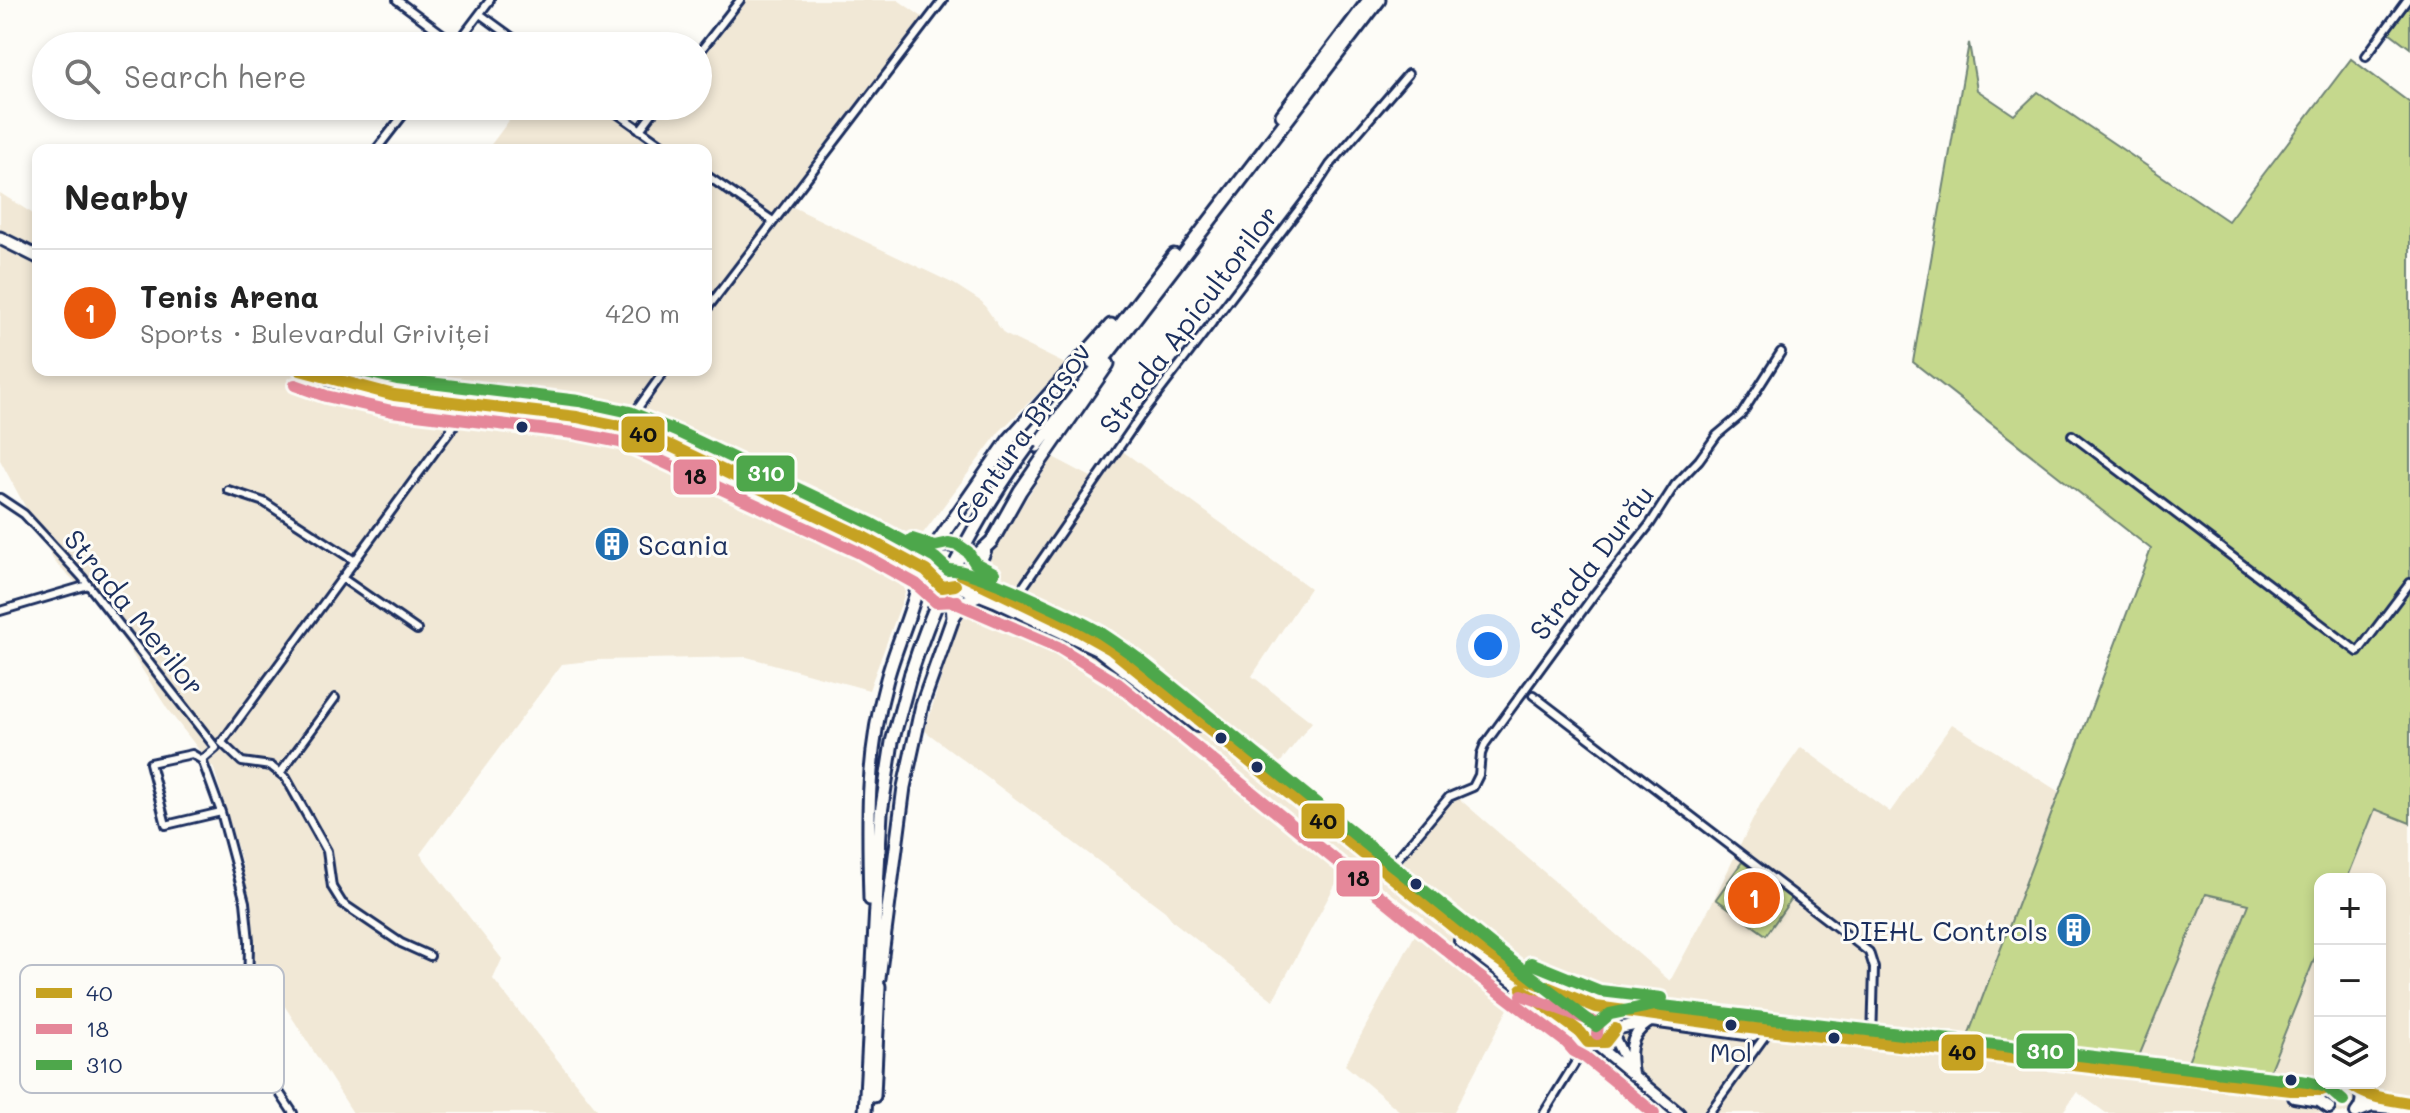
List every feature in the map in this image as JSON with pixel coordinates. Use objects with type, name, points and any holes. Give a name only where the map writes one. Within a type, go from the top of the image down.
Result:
[{"type":"highway","name":"Centura Brașov","points":[[1330,59],[1369,0]]},
{"type":"highway","name":"Centura Brașov","points":[[873,1113],[881,813],[892,742],[931,616],[964,545],[1004,478],[1034,444],[1330,59],[1379,0]]},
{"type":"highway","points":[[0,238],[32,254]]},
{"type":"highway","points":[[901,555],[928,549],[948,528],[995,457],[1117,318],[1142,303]]},
{"type":"highway","points":[[914,603],[935,581],[957,579],[992,541],[1020,491],[1116,353],[1142,303]]},
{"type":"highway","points":[[320,376],[360,388],[469,405],[577,417],[625,427],[901,555],[926,571],[935,581]]},
{"type":"highway","points":[[935,581],[932,570],[939,561],[948,528]]},
{"type":"highway","points":[[876,978],[912,742],[953,618],[957,579],[956,562],[901,555]]},
{"type":"highway","points":[[876,978],[867,819],[869,779],[886,684],[917,589],[916,575],[901,555]]},
{"type":"highway","name":"Centura Brașov","points":[[865,1113],[876,978]]},
{"type":"main road","points":[[982,590],[978,564],[992,541]]},
{"type":"main road","points":[[957,579],[1097,649],[1127,670],[1486,962],[1580,1032],[1633,1076],[1665,1109],[1679,1113]]},
{"type":"main road","points":[[953,618],[960,604],[982,590],[1014,600],[1070,626],[1131,664],[1385,873],[1507,967],[1546,989],[1611,1012],[1614,1032],[1633,1076]]},
{"type":"main road","points":[[1580,1032],[1581,1015],[1598,1007],[1765,1036],[2312,1099],[2331,1110]]},
{"type":"main road","points":[[1591,1042],[1605,1042],[1614,1032],[1656,1017],[2272,1088],[2321,1089]]},
{"type":"main road","points":[[1633,1076],[1631,1045],[1637,1032],[1656,1017]]},
{"type":"main road","points":[[2331,1110],[2327,1099],[2333,1089]]},
{"type":"main road","points":[[2356,1089],[2361,1093],[2410,1103]]},
{"type":"main road","points":[[2356,1112],[2362,1103],[2361,1093]]},
{"type":"main road","points":[[2356,1112],[2372,1106],[2410,1110]]},
{"type":"street","points":[[397,0],[438,32]]},
{"type":"street","points":[[466,32],[490,0]]},
{"type":"street","points":[[712,36],[740,0]]},
{"type":"street","points":[[712,302],[943,0]]},
{"type":"street","points":[[2366,56],[2407,0]]},
{"type":"street","points":[[480,14],[505,32]]},
{"type":"street","name":"Strada Apicultorilor","points":[[1014,600],[1140,417],[1330,165],[1408,74]]},
{"type":"street","points":[[381,144],[399,120]]},
{"type":"street","points":[[626,120],[660,144]]},
{"type":"street","points":[[640,130],[648,120]]},
{"type":"street","points":[[712,179],[773,221]]},
{"type":"street","name":"Strada Durău","points":[[1385,873],[1449,797],[1473,787],[1479,775],[1482,749],[1501,721],[1634,545],[1675,485],[1717,435],[1741,415],[1781,352]]},
{"type":"street","points":[[625,427],[661,376]]},
{"type":"street","points":[[202,760],[222,742],[469,405]]},
{"type":"street","points":[[2072,435],[2358,652],[2410,583]]},
{"type":"street","points":[[228,490],[264,502],[355,561]]},
{"type":"street","name":"Strada Merilor","points":[[0,498],[24,514],[88,585],[216,748]]},
{"type":"street","points":[[342,578],[417,630]]},
{"type":"street","points":[[0,611],[88,585]]},
{"type":"street","points":[[1533,695],[1869,952],[1874,968],[1872,1042]]},
{"type":"street","points":[[281,772],[335,698]]},
{"type":"street","points":[[222,742],[242,762],[271,766],[281,772],[327,851],[330,881],[338,898],[401,943],[430,956]]},
{"type":"street","points":[[221,812],[166,825],[150,761],[192,754],[202,760],[221,812],[245,902],[249,965]]},
{"type":"street","points":[[1709,1113],[1765,1036]]},
{"type":"street","points":[[1544,1113],[1591,1042]]},
{"type":"street","points":[[280,1093],[293,1113]]},
{"type":"shaded area","points":[[739,0],[898,0],[928,21],[793,207],[954,284],[982,302],[1004,334],[1067,365],[999,432],[915,544],[902,576],[905,593],[869,690],[747,657],[598,660],[562,664],[420,854],[502,959],[493,979],[600,1113],[353,1113],[284,1005],[284,965],[253,965],[252,931],[242,864],[214,769],[168,710],[104,610],[55,562],[0,460],[0,193],[32,213],[32,376],[712,376],[712,144],[492,144],[510,120],[624,120],[636,129],[643,120],[712,120],[712,34]]},
{"type":"shaded area","points":[[1117,447],[1310,588],[1252,676],[1312,722],[1272,773],[1387,868],[1456,796],[1670,981],[1761,803],[1801,747],[1890,812],[1952,724],[2061,793],[2039,851],[2203,900],[2206,894],[2250,904],[2185,1069],[2265,1081],[2314,960],[2314,1089],[2386,1089],[2386,873],[2349,873],[2375,809],[2410,823],[2410,1113],[2106,1113],[2077,1092],[2062,1113],[1668,1113],[1517,992],[1453,1113],[1402,1113],[1345,1065],[1424,918],[1348,861],[1273,1000],[1174,922],[1165,911],[925,731],[958,621],[970,605],[982,603],[994,588],[985,577],[989,557],[1053,457],[1091,477]]},
{"type":"green space","points":[[2410,4],[2410,48],[2389,32]]},
{"type":"green space","points":[[1969,43],[1977,90],[2014,115],[2038,92],[2228,221],[2351,59],[2410,103],[2410,823],[2375,809],[2349,873],[2314,873],[2314,960],[2265,1082],[2185,1069],[2249,904],[2206,894],[2135,1066],[1965,1044],[2151,549],[1913,362]]},
{"type":"green space","points":[[1742,862],[1792,898],[1766,935],[1716,899]]},
{"type":"green space","points":[[1521,982],[1583,1007],[1577,1027]]},
{"type":"green space","points":[[1592,1012],[1602,1012],[1609,1019],[1609,1029],[1602,1036],[1592,1036],[1585,1029],[1585,1019]]},
{"type":"transit line","name":"40","points":[[323,376],[394,395],[577,417],[625,427],[865,538],[926,571],[942,587],[955,585]]},
{"type":"transit line","name":"310","points":[[384,376],[579,401],[630,412],[872,524],[935,558],[948,570],[1000,585],[1088,626],[1137,658],[1496,949],[1596,1026],[1610,1014],[1654,1005],[2308,1082],[2327,1087],[2343,1101]]},
{"type":"transit line","name":"18","points":[[295,385],[326,396],[392,411],[574,433],[620,442],[858,552],[916,584],[936,602],[957,601]]},
{"type":"transit line","name":"310","points":[[912,539],[934,546],[948,543],[958,545],[968,552],[975,563],[994,573]]},
{"type":"transit line","name":"40","points":[[961,574],[1111,649],[1466,937],[1525,978],[1596,1007],[1750,1028],[2291,1090],[2324,1089]]},
{"type":"transit line","name":"18","points":[[949,600],[1058,647],[1117,683],[1476,974],[1654,1113]]},
{"type":"transit line","name":"310","points":[[1531,963],[1600,991],[1661,998]]},
{"type":"transit line","name":"40","points":[[1522,989],[1580,1032],[1588,1042],[1605,1042],[1615,1029]]},
{"type":"transit line","name":"18","points":[[1522,995],[1598,1024],[1597,1034]]},
{"type":"transit line","name":"40","points":[[2358,1089],[2370,1095],[2410,1103]]},
{"type":"place","name":"Scania","points":[[612,544]]},
{"type":"place","name":"Tenis Arena","points":[[1754,898]]},
{"type":"place","name":"DIEHL Controls","points":[[2074,930]]},
{"type":"place","name":"Mol","points":[[1731,1025]]}]
